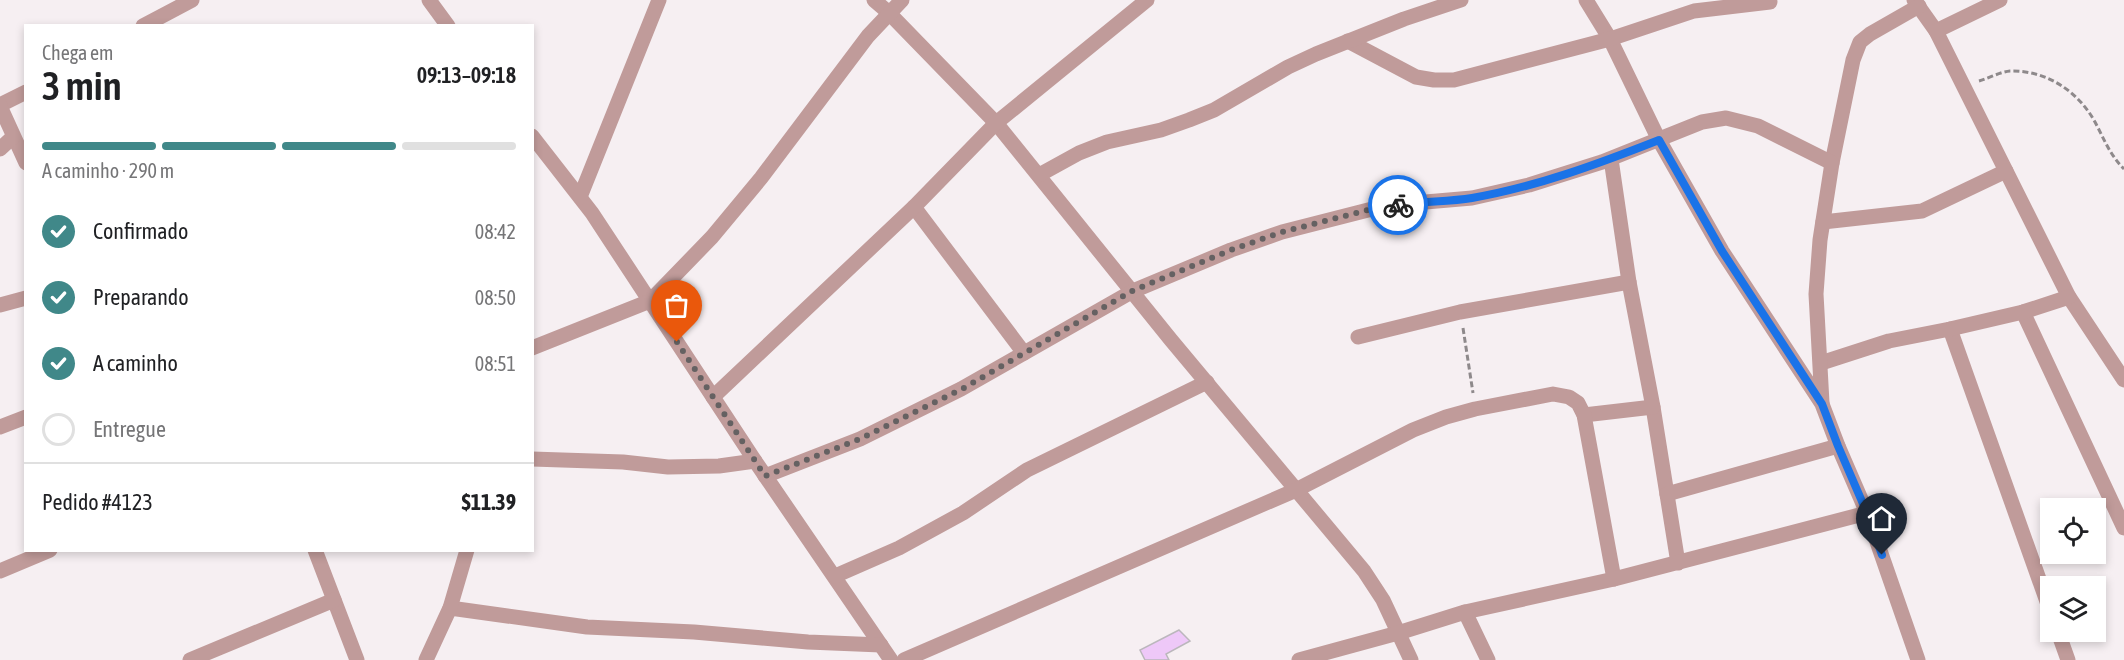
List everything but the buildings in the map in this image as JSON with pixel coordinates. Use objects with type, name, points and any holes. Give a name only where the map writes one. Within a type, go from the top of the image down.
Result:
[{"type":"street","points":[[147,24],[192,0]]},
{"type":"street","points":[[429,0],[447,24]]},
{"type":"street","points":[[874,0],[996,123],[1374,585],[1411,660]]},
{"type":"street","points":[[534,347],[650,301],[712,237],[761,178],[868,36],[888,12],[902,0]]},
{"type":"street","points":[[713,397],[914,207],[996,123],[1147,0]]},
{"type":"street","points":[[1039,175],[1079,153],[1107,142],[1161,130],[1214,110],[1288,67],[1404,19],[1461,0]]},
{"type":"street","points":[[1586,0],[1610,39],[1659,140],[1722,251],[1822,404],[1867,513],[1918,660]]},
{"type":"street","points":[[1936,31],[2000,0]]},
{"type":"street","points":[[580,197],[658,1]]},
{"type":"street","points":[[1348,41],[1416,77],[1454,80],[1610,39],[1694,11],[1770,2]]},
{"type":"street","points":[[1822,404],[1816,294],[1832,163],[1856,50],[1860,42],[1870,34],[1916,3],[1936,31],[2070,297],[2124,380]]},
{"type":"street","points":[[24,93],[0,106],[24,159]]},
{"type":"street","points":[[765,476],[860,439],[962,389],[1132,291],[1231,250],[1282,232],[1376,208],[1414,202],[1472,198],[1518,188],[1611,159],[1702,122],[1726,118],[1758,126],[1832,163]]},
{"type":"street","points":[[0,149],[13,137]]},
{"type":"street","points":[[534,139],[580,197],[765,476],[891,660]]},
{"type":"street","points":[[1611,159],[1629,282],[1653,407],[1678,563]]},
{"type":"street","points":[[1823,222],[1922,211],[2006,171]]},
{"type":"street","points":[[914,207],[1024,353]]},
{"type":"street","points":[[1358,337],[1460,312],[1629,282]]},
{"type":"street","points":[[1821,363],[1889,341],[2023,312],[2070,297]]},
{"type":"street","points":[[0,304],[24,298]]},
{"type":"street","points":[[2023,312],[2124,528]]},
{"type":"street","points":[[1950,329],[2040,582]]},
{"type":"street","points":[[835,576],[900,548],[963,513],[1027,470],[1207,382]]},
{"type":"street","points":[[904,660],[1296,490],[1413,430],[1475,409],[1552,394],[1569,397],[1578,404],[1584,416],[1614,579]]},
{"type":"street","points":[[1584,416],[1653,407]]},
{"type":"street","points":[[0,427],[24,418]]},
{"type":"street","points":[[1667,494],[1838,446]]},
{"type":"street","points":[[534,459],[623,462],[668,467],[719,466],[755,461]]},
{"type":"street","points":[[1299,660],[1465,612],[1614,579],[1867,513]]},
{"type":"street","points":[[0,572],[45,552]]},
{"type":"street","points":[[316,552],[357,660]]},
{"type":"street","points":[[426,660],[450,608],[466,552]]},
{"type":"street","points":[[190,660],[334,600]]},
{"type":"street","points":[[450,608],[587,627],[881,645]]},
{"type":"street","points":[[1465,612],[1488,660]]},
{"type":"street","points":[[2062,642],[2068,660]]},
{"type":"path","points":[[1963,87],[2008,71],[2036,73],[2059,83],[2079,101],[2094,120],[2114,159],[2124,169]]},
{"type":"path","points":[[1460,312],[1475,409]]},
{"type":"way so far","points":[[677,342],[765,476],[860,439],[962,389],[1132,291],[1231,250],[1282,232],[1376,208],[1398,205]]},
{"type":"route","points":[[1398,205],[1472,198],[1529,185],[1602,162],[1659,140],[1722,251],[1822,404],[1882,555]]}]
